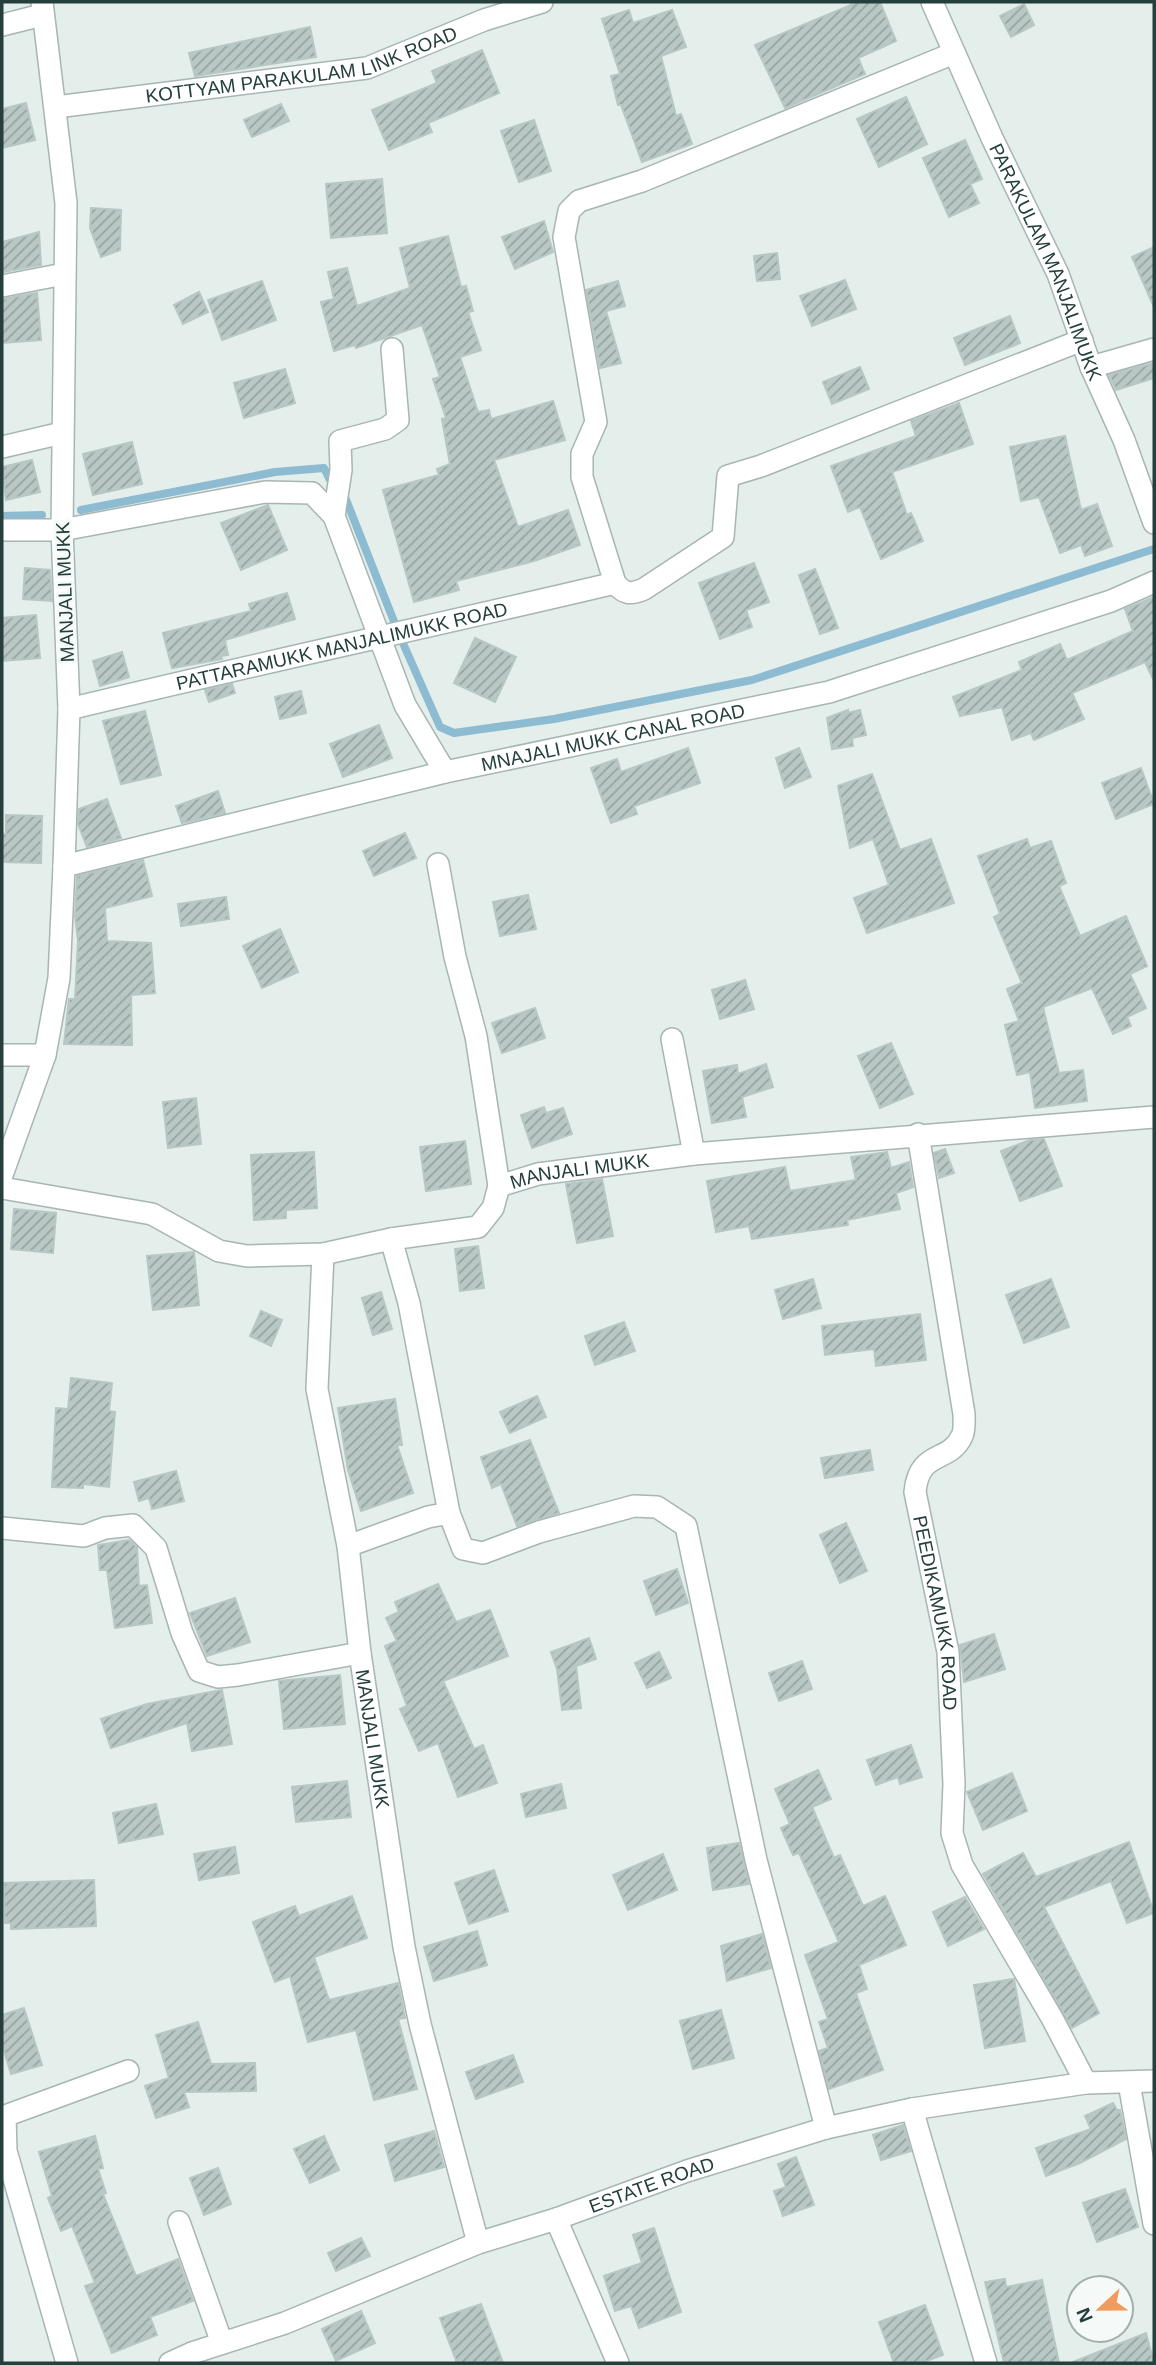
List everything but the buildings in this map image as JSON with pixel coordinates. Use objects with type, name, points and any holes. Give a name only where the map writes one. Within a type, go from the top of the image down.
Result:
[{"type":"street","name":"KOTTYAM PARAKULAM LINK ROAD","points":[[56,107],[367,68],[480,11],[541,2]]},
{"type":"street","name":"PARAKULAM MANJALIMUKK","points":[[932,2],[1058,274],[1091,367],[1124,440],[1154,523]]},
{"type":"street","points":[[2,25],[42,8]]},
{"type":"street","name":"MANJALI MUKK","points":[[2,1175],[45,1055],[59,978],[65,866],[69,709],[62,530],[66,203],[42,8]]},
{"type":"street","points":[[954,53],[642,180],[579,201],[569,211],[564,237],[596,422],[582,454],[582,477],[615,583],[623,592],[632,594],[644,589],[723,537],[728,476],[774,461],[1082,340]]},
{"type":"street","points":[[2,286],[64,274]]},
{"type":"street","points":[[334,516],[341,470],[341,441],[385,429],[398,420],[392,349]]},
{"type":"street","points":[[1091,367],[1154,349]]},
{"type":"street","points":[[2,447],[62,433]]},
{"type":"street","points":[[2,530],[62,530],[265,492],[297,490],[320,497],[334,516],[405,705],[445,772]]},
{"type":"street","name":"MNAJALI MUKK CANAL ROAD","points":[[65,866],[445,772],[829,692],[1111,601],[1154,582]]},
{"type":"street","name":"PATTARAMUKK MANJALIMUKK ROAD","points":[[69,709],[311,650],[379,638],[615,583]]},
{"type":"street","points":[[438,864],[454,957],[476,1036],[499,1186]]},
{"type":"street","points":[[672,1039],[694,1154]]},
{"type":"street","points":[[2,1055],[45,1055]]},
{"type":"street","name":"MANJALI MUKK","points":[[2,1188],[152,1214],[219,1251],[247,1256],[323,1254],[391,1239],[478,1227],[493,1208],[499,1186],[538,1174],[694,1154],[1154,1117]]},
{"type":"street","name":"PEEDIKAMUKK ROAD","points":[[918,1134],[964,1414],[963,1435],[951,1450],[930,1460],[917,1475],[915,1492],[948,1652],[954,1784],[952,1833],[962,1865],[1052,2018],[1086,2083]]},
{"type":"street","points":[[391,1239],[409,1304],[449,1513],[463,1549],[483,1553],[539,1532],[634,1506],[657,1507],[687,1526],[756,1860],[827,2128]]},
{"type":"street","name":"MANJALI MUKK","points":[[323,1254],[317,1389],[348,1546],[360,1653],[404,1947],[420,2024],[478,2243]]},
{"type":"street","points":[[348,1546],[428,1517],[449,1513]]},
{"type":"street","points":[[2,1528],[84,1536],[105,1528],[133,1525],[156,1548],[182,1633],[199,1671],[218,1677],[238,1675],[360,1653]]},
{"type":"street","points":[[66,2363],[6,2151],[5,2116],[128,2071]]},
{"type":"street","name":"ESTATE ROAD","points":[[170,2363],[285,2323],[478,2243],[556,2219],[687,2171],[827,2128],[912,2109],[1086,2083],[1154,2081]]},
{"type":"street","points":[[1129,2083],[1154,2224]]},
{"type":"street","points":[[912,2109],[986,2363]]},
{"type":"street","points":[[556,2219],[618,2363]]},
{"type":"street","points":[[179,2222],[222,2343]]},
{"type":"waterway","points":[[81,510],[275,472],[324,468],[330,480]]},
{"type":"waterway","points":[[345,497],[395,624]]},
{"type":"waterway","points":[[2,516],[42,515]]},
{"type":"waterway","points":[[402,641],[440,727],[454,733],[554,719],[752,680],[1154,549]]}]
